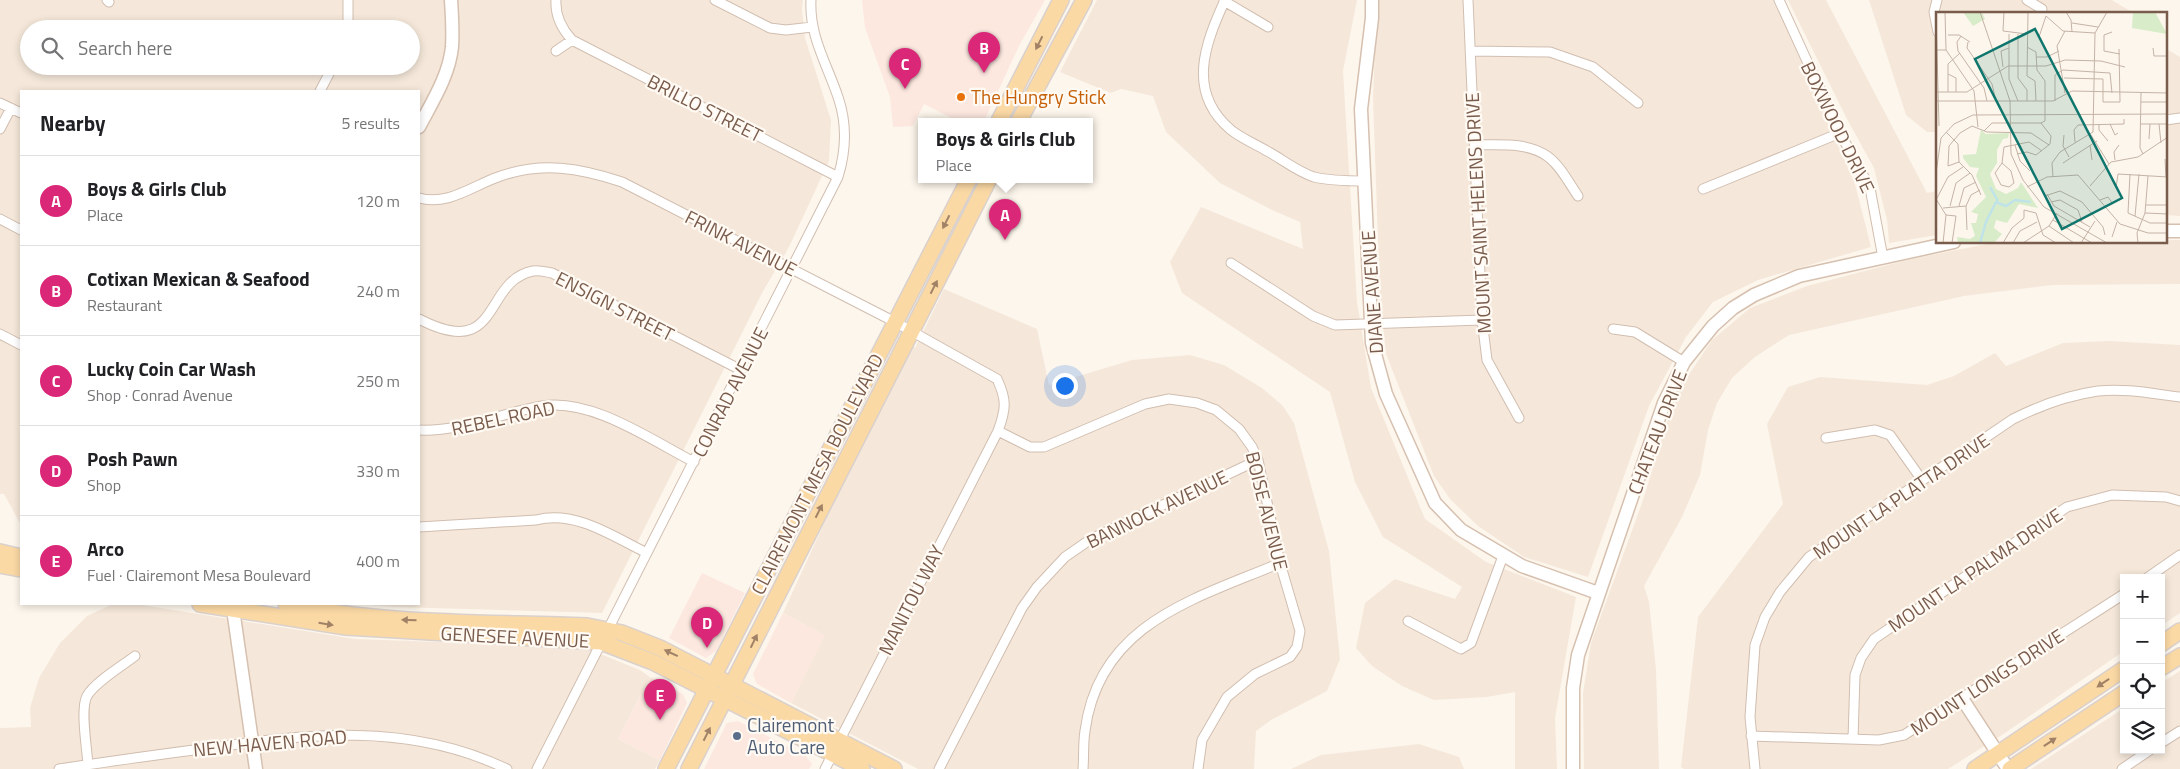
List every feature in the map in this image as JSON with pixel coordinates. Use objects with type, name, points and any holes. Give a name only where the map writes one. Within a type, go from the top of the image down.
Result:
[{"type":"main road","points":[[1001,118],[1061,0]]},
{"type":"main road","points":[[1021,118],[1084,0]]},
{"type":"main road","name":"CLAIREMONT MESA BOULEVARD","points":[[666,769],[967,183]]},
{"type":"main road","name":"CLAIREMONT MESA BOULEVARD","points":[[689,769],[987,183]]},
{"type":"main road","points":[[0,552],[20,557]]},
{"type":"main road","points":[[0,565],[20,569]]},
{"type":"main road","name":"GENESEE AVENUE","points":[[216,605],[233,606],[346,628],[383,631],[604,635],[660,648],[732,685],[836,748],[862,769]]},
{"type":"main road","name":"GENESEE AVENUE","points":[[291,605],[379,619],[587,626],[725,699],[836,748],[894,769]]},
{"type":"main road","points":[[2165,641],[2180,631]]},
{"type":"main road","points":[[2165,665],[2180,656]]},
{"type":"main road","points":[[1975,769],[2120,672]]},
{"type":"main road","points":[[2009,769],[2120,696]]},
{"type":"street","points":[[348,0],[348,20]]},
{"type":"street","points":[[420,125],[439,89],[449,64],[452,47],[452,0]]},
{"type":"street","name":"BRILLO STREET","points":[[556,0],[555,9],[561,29],[572,40],[838,177]]},
{"type":"street","points":[[715,0],[770,28],[786,30],[812,27]]},
{"type":"street","name":"CONRAD AVENUE","points":[[537,769],[838,177],[842,164],[845,133],[844,116],[812,27],[811,0]]},
{"type":"street","name":"DIANE AVENUE","points":[[1372,0],[1372,18],[1360,109],[1372,343],[1386,394],[1435,502],[1461,530],[1522,566],[1598,593]]},
{"type":"street","name":"MOUNT SAINT HELENS DRIVE","points":[[1468,0],[1482,320],[1487,360],[1519,418]]},
{"type":"street","name":"BOXWOOD DRIVE","points":[[1779,0],[1840,133],[1870,188],[1883,258]]},
{"type":"street","points":[[1936,22],[1934,12],[1937,0]]},
{"type":"street","points":[[2027,0],[2042,9]]},
{"type":"street","points":[[1268,27],[1225,1],[1207,42],[1202,60],[1202,74],[1212,108],[1237,134],[1313,176],[1333,180],[1364,181]]},
{"type":"street","points":[[556,50],[572,40]]},
{"type":"street","points":[[1470,50],[1550,52],[1592,67],[1638,103]]},
{"type":"street","points":[[321,90],[328,75]]},
{"type":"street","points":[[0,102],[20,112]]},
{"type":"street","points":[[0,129],[11,108]]},
{"type":"street","points":[[1703,189],[1840,133]]},
{"type":"street","points":[[1475,146],[1518,145],[1546,155],[1556,164],[1578,196]]},
{"type":"street","name":"FRINK AVENUE","points":[[420,198],[426,200],[448,199],[499,176],[537,167],[587,170],[622,182],[895,322],[997,379],[1002,390],[1006,410],[998,430]]},
{"type":"street","points":[[0,219],[20,229]]},
{"type":"street","name":"CHATEAU DRIVE","points":[[1573,769],[1573,688],[1578,655],[1664,403],[1684,362],[1713,326],[1733,308],[1754,295],[1799,276],[1945,244]]},
{"type":"street","points":[[1231,263],[1313,316],[1335,326],[1482,320]]},
{"type":"street","name":"ENSIGN STREET","points":[[420,320],[438,329],[452,332],[468,330],[486,319],[508,285],[519,276],[534,271],[552,273],[741,370]]},
{"type":"street","points":[[1613,329],[1635,332],[1684,362]]},
{"type":"street","points":[[0,334],[20,344]]},
{"type":"street","name":"MOUNT LA PLATTA DRIVE","points":[[1755,769],[1751,736],[1752,671],[1755,645],[1765,617],[1780,592],[1809,558],[1922,480],[2036,407],[2097,391],[2180,397]]},
{"type":"street","name":"BOISE AVENUE","points":[[998,430],[1030,447],[1044,447],[1145,404],[1169,399],[1197,403],[1216,410],[1247,438],[1258,460],[1280,563],[1300,631],[1297,647],[1290,657],[1255,674],[1227,697],[1202,740],[1198,769]]},
{"type":"street","name":"REBEL ROAD","points":[[420,430],[441,431],[542,406],[580,407],[601,414],[694,462]]},
{"type":"street","name":"MANITOU WAY","points":[[825,769],[998,430]]},
{"type":"street","points":[[1826,438],[1875,430],[1890,435],[1922,480]]},
{"type":"street","name":"BANNOCK AVENUE","points":[[939,769],[1022,608],[1037,587],[1065,557],[1091,538],[1258,460]]},
{"type":"street","name":"MOUNT LA PALMA DRIVE","points":[[1853,739],[1855,675],[1861,658],[1874,639],[2068,506],[2112,495],[2166,497],[2180,501]]},
{"type":"street","points":[[420,527],[536,520],[547,517],[581,521],[647,553]]},
{"type":"street","points":[[2153,574],[2180,555]]},
{"type":"street","points":[[1408,621],[1461,649],[1471,643],[1503,556]]},
{"type":"street","points":[[1083,769],[1085,730],[1094,697],[1101,678],[1118,653],[1141,629],[1154,620],[1181,605],[1280,563]]},
{"type":"street","name":"MOUNT LONGS DRIVE","points":[[1751,736],[1879,740],[1904,736],[1963,700],[2120,597]]},
{"type":"street","points":[[233,606],[256,769]]},
{"type":"street","points":[[88,765],[84,710],[87,696],[94,688],[135,656]]},
{"type":"street","points":[[1963,700],[2009,769]]},
{"type":"street","points":[[2165,740],[2180,731]]},
{"type":"street","name":"NEW HAVEN ROAD","points":[[59,769],[252,741],[337,734],[401,738],[439,745],[507,769]]},
{"type":"street","points":[[2122,769],[2144,754]]},
{"type":"shaded area","points":[[0,0],[803,0],[805,38],[831,120],[829,161],[789,247],[762,293],[602,613],[370,605],[420,605],[420,90],[20,90],[20,523],[4,494],[0,494]]},
{"type":"shaded area","points":[[862,0],[1045,0],[1019,46],[985,118],[951,118],[924,104],[913,126],[893,127],[890,97],[865,28]]},
{"type":"shaded area","points":[[1097,0],[1357,0],[1343,71],[1357,302],[1371,388],[1425,519],[1486,562],[1576,597],[1555,718],[1557,769],[1515,769],[1515,692],[1487,697],[1434,700],[1402,686],[1372,666],[1356,648],[1365,603],[1395,579],[1455,599],[1462,587],[1383,537],[1355,482],[1330,392],[1182,293],[1170,262],[1201,207],[1303,249],[1300,222],[1220,183],[1166,132],[1153,96],[1121,89],[1111,93],[1060,72]]},
{"type":"shaded area","points":[[1377,0],[1774,0],[1855,184],[1871,247],[1758,280],[1713,302],[1686,337],[1649,406],[1588,577],[1524,557],[1478,526],[1450,499],[1434,476],[1386,354],[1380,298],[1373,98]]},
{"type":"shaded area","points":[[1788,0],[1826,0],[1927,193],[1936,191],[1936,235],[1889,243],[1887,220],[1874,168],[1847,119]]},
{"type":"shaded area","points":[[1869,0],[2112,0],[2132,12],[1936,12],[1936,132],[1927,132],[1906,115]]},
{"type":"shaded area","points":[[2168,50],[2180,57],[2180,216],[2168,215]]},
{"type":"shaded area","points":[[2168,240],[2180,240],[2180,284],[2052,285],[1964,296],[1789,335],[1755,357],[1732,378],[1717,403],[1708,430],[1700,475],[1682,517],[1644,586],[1649,602],[1656,669],[1659,769],[1584,769],[1583,693],[1591,643],[1642,503],[1676,394],[1712,340],[1750,308],[1807,286],[1911,259],[1987,244],[2168,244]]},
{"type":"shaded area","points":[[944,289],[1037,329],[1049,385],[1132,360],[1190,355],[1224,365],[1262,388],[1283,406],[1294,423],[1329,551],[1340,659],[1327,691],[1271,720],[1256,731],[1254,769],[918,769],[791,703],[824,635],[783,613],[908,340],[915,348]]},
{"type":"shaded area","points":[[2109,341],[2180,345],[2180,613],[2165,623],[2165,574],[2120,574],[2120,654],[2005,733],[1948,769],[1684,769],[1681,767],[1698,617],[1783,504],[1767,424],[1788,387],[1820,377],[1927,385],[1954,376],[1995,353],[2006,366],[2063,343]]},
{"type":"shaded area","points":[[702,573],[745,593],[716,651],[706,658],[669,638]]},
{"type":"shaded area","points":[[111,605],[142,605],[355,639],[583,647],[640,670],[650,677],[618,739],[660,760],[655,769],[0,769],[0,728],[31,727],[30,708],[39,678],[60,643],[87,616]]},
{"type":"shaded area","points":[[783,613],[825,635],[791,703],[757,684],[753,674]]},
{"type":"shaded area","points":[[2180,671],[2180,769],[2031,769],[2120,711],[2120,754],[2165,754],[2165,680]]},
{"type":"shaded area","points":[[650,677],[683,694],[687,703],[660,760],[618,739]]},
{"type":"shaded area","points":[[738,721],[806,756],[812,764],[809,769],[704,769],[727,723]]},
{"type":"shaded area","points":[[1419,744],[1459,757],[1464,769],[1291,769],[1321,755]]},
{"type":"place","name":"Cotixan Mexican & Seafood","points":[[984,73]]},
{"type":"place","name":"Lucky Coin Car Wash","points":[[905,89]]},
{"type":"place","name":"The Hungry Stick","points":[[961,97]]},
{"type":"place","name":"Boys & Girls Club","points":[[1005,240]]},
{"type":"place","name":"Posh Pawn","points":[[707,648]]},
{"type":"place","name":"Arco","points":[[660,720]]},
{"type":"place","name":"Clairemont Auto Care","points":[[737,736]]}]
